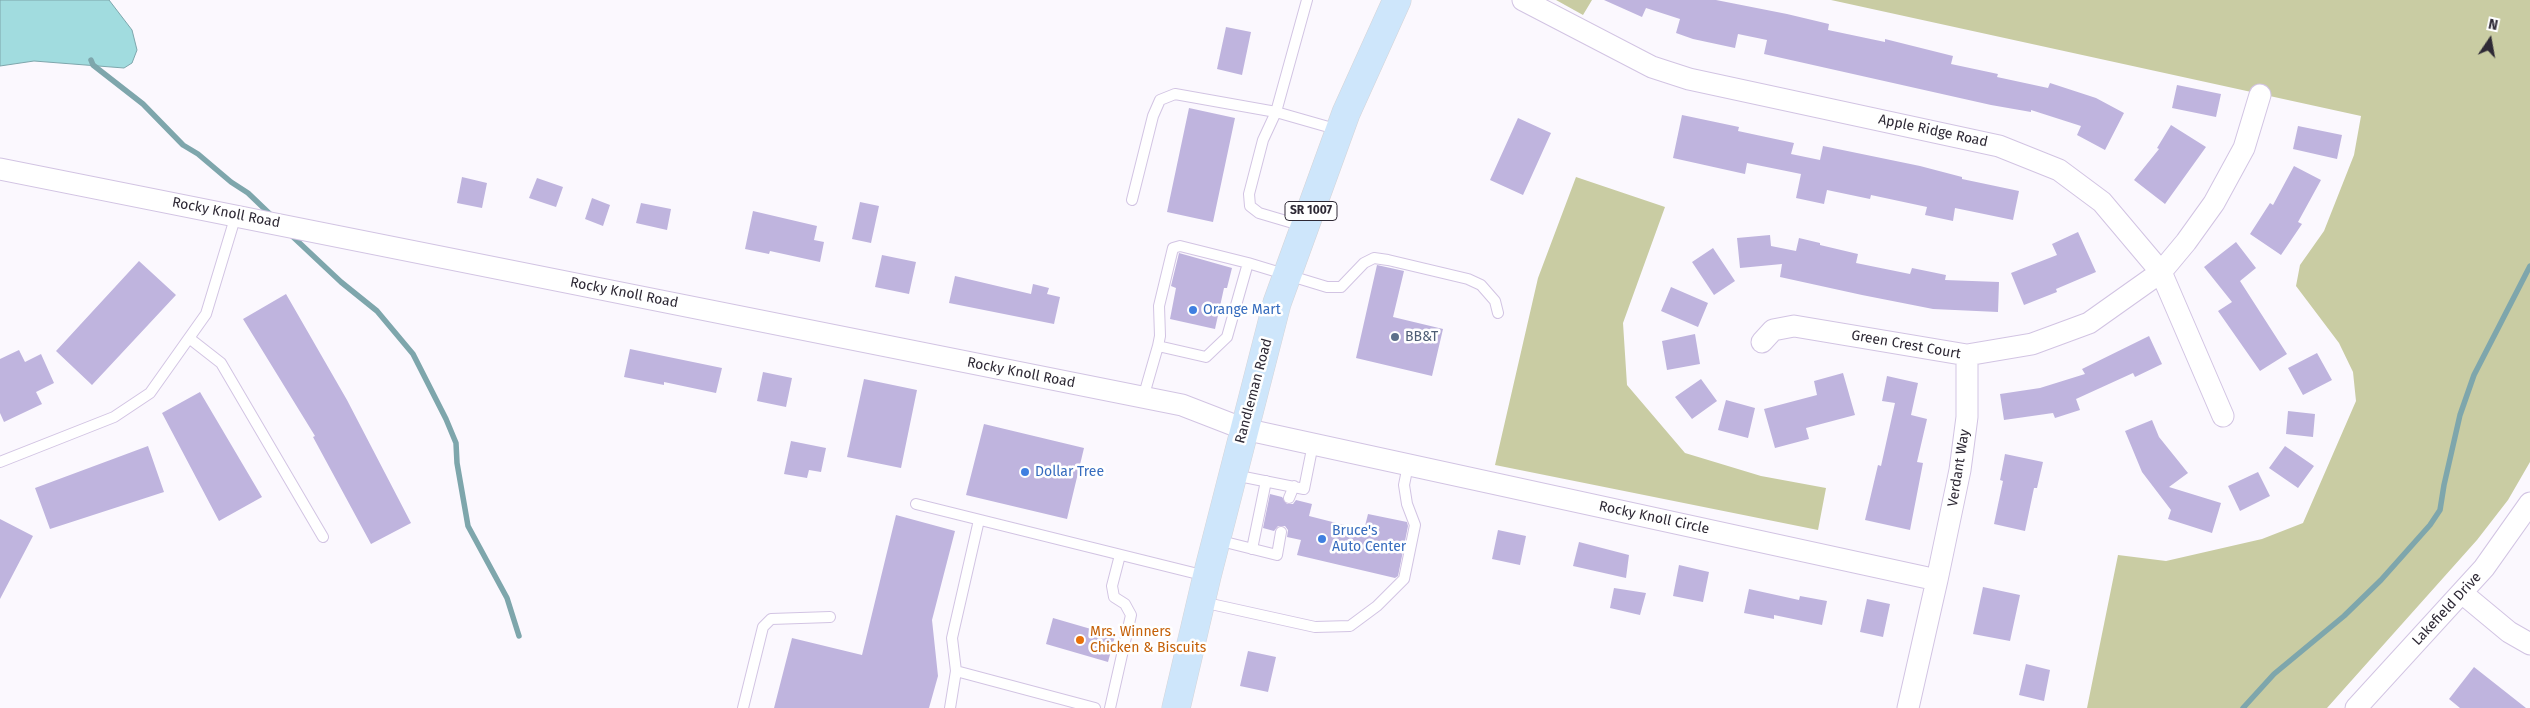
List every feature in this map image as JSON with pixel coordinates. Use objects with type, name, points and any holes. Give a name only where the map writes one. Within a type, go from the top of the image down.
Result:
[{"type":"main road","name":"Randleman Road","points":[[1176,708],[1216,539],[1277,303],[1340,131],[1398,0]]},
{"type":"street","name":"Apple Ridge Road","points":[[1523,0],[1652,67],[1689,79],[1999,146],[2059,170],[2102,202],[2161,272],[2223,416]]},
{"type":"street","name":"Green Crest Court","points":[[1762,342],[1773,330],[1794,326],[1968,355],[2032,344],[2089,323],[2161,272],[2186,242],[2214,203],[2244,148],[2260,95]]},
{"type":"street","name":"Rocky Knoll Road","points":[[0,169],[1182,405],[1244,429]]},
{"type":"street","name":"Verdant Way","points":[[1937,580],[1960,470],[1967,417],[1968,355]]},
{"type":"street","name":"Rocky Knoll Circle","points":[[1244,429],[1937,580]]},
{"type":"street","name":"Lakefield Drive","points":[[2356,708],[2484,568],[2530,503]]},
{"type":"street","points":[[1908,708],[1937,580]]},
{"type":"street","points":[[2462,593],[2510,632],[2530,644]]},
{"type":"lane","points":[[1305,226],[1259,212],[1250,206],[1248,194],[1263,140],[1276,112],[1307,0]]},
{"type":"lane","points":[[1132,200],[1152,116],[1160,100],[1175,94],[1276,112],[1340,131]]},
{"type":"lane","points":[[0,462],[114,417],[150,393],[206,314],[236,215]]},
{"type":"lane","points":[[1143,398],[1158,346],[1160,336],[1159,306],[1173,248],[1180,246],[1248,263],[1327,287],[1341,288],[1364,263],[1374,258],[1388,260],[1481,285],[1495,301],[1498,313]]},
{"type":"lane","points":[[1158,346],[1206,357],[1213,351],[1227,337],[1248,263]]},
{"type":"lane","points":[[189,338],[221,363],[322,537]]},
{"type":"lane","points":[[1233,475],[1304,489],[1313,444]]},
{"type":"lane","points":[[916,504],[1120,555],[1204,589],[1315,627],[1350,626],[1376,606],[1404,579],[1415,525],[1407,504],[1404,485],[1408,465]]},
{"type":"lane","points":[[1252,549],[1266,481]]},
{"type":"lane","points":[[1289,498],[1294,486]]},
{"type":"lane","points":[[950,708],[956,671],[952,638],[979,520]]},
{"type":"lane","points":[[1216,539],[1277,555],[1281,532]]},
{"type":"lane","points":[[1110,708],[1131,615],[1125,604],[1114,597],[1112,586],[1120,555]]},
{"type":"lane","points":[[742,708],[763,627],[771,619],[830,617]]},
{"type":"lane","points":[[956,671],[1095,708]]},
{"type":"green space","points":[[1556,0],[1592,0],[1583,15]]},
{"type":"green space","points":[[1831,0],[2530,0],[2530,462],[2508,500],[2477,540],[2327,708],[2087,708],[2118,555],[2166,561],[2262,539],[2303,523],[2356,401],[2353,372],[2339,343],[2296,286],[2300,265],[2324,231],[2354,155],[2361,116]]},
{"type":"green space","points":[[1576,177],[1665,207],[1623,323],[1627,385],[1685,453],[1761,476],[1826,488],[1818,530],[1495,465],[1538,278]]},
{"type":"water","points":[[0,0],[109,0],[132,30],[137,50],[132,63],[124,68],[34,61],[0,66]]},
{"type":"building","points":[[1604,0],[1716,0],[1787,14],[1829,24],[1828,30],[1885,42],[1885,39],[1953,56],[1951,64],[1998,74],[1997,77],[2048,88],[2050,83],[2096,98],[2124,113],[2105,150],[2077,135],[2081,126],[2031,110],[2031,112],[1991,105],[1764,54],[1767,40],[1738,34],[1735,48],[1693,39],[1676,33],[1680,19],[1646,8],[1642,17]]},
{"type":"building","points":[[1226,27],[1251,32],[1242,75],[1217,69]]},
{"type":"building","points":[[2177,85],[2221,94],[2216,117],[2172,108]]},
{"type":"building","points":[[1189,108],[1235,118],[1213,222],[1167,212]]},
{"type":"building","points":[[1682,115],[1739,127],[1738,131],[1794,143],[1791,154],[1820,160],[1823,146],[1920,166],[1962,177],[1962,179],[2019,191],[2013,220],[1955,208],[1953,221],[1925,215],[1927,207],[1871,195],[1870,199],[1827,190],[1824,204],[1796,198],[1801,174],[1747,163],[1745,174],[1673,158]]},
{"type":"building","points":[[1518,118],[1551,133],[1523,195],[1490,180]]},
{"type":"building","points":[[2171,125],[2206,147],[2165,204],[2134,180],[2159,149],[2157,148]]},
{"type":"building","points":[[2298,126],[2342,135],[2337,159],[2293,149]]},
{"type":"building","points":[[2294,166],[2321,180],[2298,222],[2302,224],[2281,255],[2250,234],[2270,203],[2273,205]]},
{"type":"building","points":[[462,177],[487,183],[482,208],[457,203]]},
{"type":"building","points":[[537,178],[563,187],[556,207],[529,198]]},
{"type":"building","points":[[592,198],[610,205],[603,226],[585,219]]},
{"type":"building","points":[[860,202],[879,206],[871,243],[852,239]]},
{"type":"building","points":[[641,203],[671,209],[667,230],[636,223]]},
{"type":"building","points":[[753,211],[817,226],[814,240],[824,242],[820,262],[770,251],[769,254],[745,249]]},
{"type":"building","points":[[2078,232],[2096,272],[2056,289],[2057,292],[2024,305],[2011,273],[2057,255],[2052,244]]},
{"type":"building","points":[[1770,235],[1771,246],[1796,251],[1799,238],[1858,254],[1856,263],[1910,274],[1912,268],[1946,275],[1945,280],[1999,282],[1998,312],[1933,309],[1780,277],[1782,264],[1740,268],[1737,238]]},
{"type":"building","points":[[2236,242],[2256,268],[2240,281],[2287,354],[2260,371],[2218,311],[2232,302],[2204,267]]},
{"type":"building","points":[[1713,248],[1735,281],[1714,295],[1692,262]]},
{"type":"building","points":[[1179,253],[1232,268],[1227,288],[1224,288],[1215,329],[1170,319],[1176,288],[1171,286]]},
{"type":"building","points":[[882,255],[916,262],[909,294],[875,287]]},
{"type":"building","points":[[139,261],[176,295],[92,385],[56,351]]},
{"type":"building","points":[[1377,265],[1404,271],[1393,317],[1443,329],[1432,376],[1356,358]]},
{"type":"building","points":[[955,276],[1031,294],[1033,284],[1049,288],[1047,294],[1060,297],[1054,324],[949,303]]},
{"type":"building","points":[[1671,287],[1708,303],[1698,327],[1661,311]]},
{"type":"building","points":[[286,294],[347,400],[411,523],[371,544],[313,437],[315,436],[243,319]]},
{"type":"building","points":[[1695,334],[1700,364],[1667,370],[1662,341]]},
{"type":"building","points":[[2149,336],[2162,364],[2135,377],[2133,373],[2076,399],[2080,410],[2055,418],[2053,413],[2004,420],[2000,394],[2040,388],[2085,374],[2082,369]]},
{"type":"building","points":[[630,349],[722,368],[716,393],[664,382],[664,385],[624,377]]},
{"type":"building","points":[[19,350],[25,362],[41,354],[54,383],[36,392],[42,404],[4,422],[0,413],[0,359]]},
{"type":"building","points":[[2317,353],[2332,380],[2303,395],[2288,368]]},
{"type":"building","points":[[763,372],[792,378],[786,407],[757,401]]},
{"type":"building","points":[[1843,373],[1855,415],[1806,428],[1809,439],[1775,448],[1764,409],[1817,395],[1814,381]]},
{"type":"building","points":[[1887,376],[1918,383],[1911,415],[1927,419],[1917,462],[1923,463],[1910,530],[1865,520],[1878,465],[1881,466],[1895,403],[1882,401]]},
{"type":"building","points":[[864,379],[917,390],[901,468],[847,457]]},
{"type":"building","points":[[1701,379],[1717,401],[1692,419],[1675,397]]},
{"type":"building","points":[[200,392],[262,497],[219,521],[162,413]]},
{"type":"building","points":[[1726,400],[1755,408],[1748,438],[1718,430]]},
{"type":"building","points":[[2288,411],[2315,414],[2313,437],[2286,434]]},
{"type":"building","points":[[2152,420],[2159,437],[2188,473],[2169,487],[2221,503],[2212,533],[2168,519],[2171,510],[2142,472],[2125,431]]},
{"type":"building","name":"Dollar Tree","points":[[984,424],[1084,448],[1067,519],[966,495]]},
{"type":"building","points":[[791,441],[826,448],[821,472],[809,470],[807,478],[784,474]]},
{"type":"building","points":[[148,446],[164,492],[50,529],[35,488]]},
{"type":"building","points":[[2285,446],[2314,466],[2298,488],[2269,468]]},
{"type":"building","points":[[2005,454],[2043,462],[2037,488],[2034,488],[2025,531],[1994,524],[2003,481],[2000,480]]},
{"type":"building","points":[[2258,472],[2270,496],[2240,511],[2228,486]]},
{"type":"building","points":[[1270,494],[1282,497],[1287,504],[1293,504],[1296,500],[1312,504],[1309,516],[1364,530],[1368,514],[1407,522],[1408,526],[1398,576],[1395,578],[1297,555],[1301,540],[1287,537],[1288,530],[1285,526],[1278,526],[1274,531],[1263,528]]},
{"type":"building","points":[[896,515],[955,531],[932,620],[938,676],[929,708],[774,708],[792,638],[862,655]]},
{"type":"building","points":[[0,519],[33,536],[0,599]]},
{"type":"building","points":[[1498,530],[1526,536],[1520,565],[1492,559]]},
{"type":"building","points":[[1579,542],[1629,555],[1626,578],[1573,566]]},
{"type":"building","points":[[1679,565],[1709,572],[1703,602],[1673,596]]},
{"type":"building","points":[[1983,587],[2020,595],[2010,641],[1973,634]]},
{"type":"building","points":[[1614,588],[1646,593],[1640,615],[1610,608]]},
{"type":"building","points":[[1749,589],[1799,600],[1800,596],[1827,601],[1822,625],[1774,615],[1774,619],[1744,613]]},
{"type":"building","points":[[1867,599],[1890,604],[1883,637],[1860,632]]},
{"type":"building","name":"Mrs. Winners Chicken & Biscuits","points":[[1053,618],[1115,636],[1108,662],[1046,644]]},
{"type":"building","points":[[1248,651],[1276,657],[1268,692],[1240,686]]},
{"type":"building","points":[[2026,664],[2050,670],[2044,701],[2019,695]]},
{"type":"building","points":[[2474,667],[2526,708],[2460,708],[2449,699]]},
{"type":"waterway","points":[[91,60],[93,65],[143,104],[183,145],[198,154],[231,182],[248,193],[272,216]]},
{"type":"waterway","points":[[291,235],[341,282],[377,311],[413,354],[456,443],[457,463],[468,526],[507,598],[519,636]]},
{"type":"waterway","points":[[2243,708],[2274,674],[2344,616],[2381,580],[2430,525],[2440,510],[2460,415],[2474,375],[2530,266]]},
{"type":"place","name":"Orange Mart","points":[[1193,310]]},
{"type":"place","name":"BB&T","points":[[1395,337]]},
{"type":"place","name":"Dollar Tree","points":[[1025,472]]},
{"type":"place","name":"Bruce's Auto Center","points":[[1322,539]]},
{"type":"place","name":"Mrs. Winners Chicken & Biscuits","points":[[1080,640]]}]
